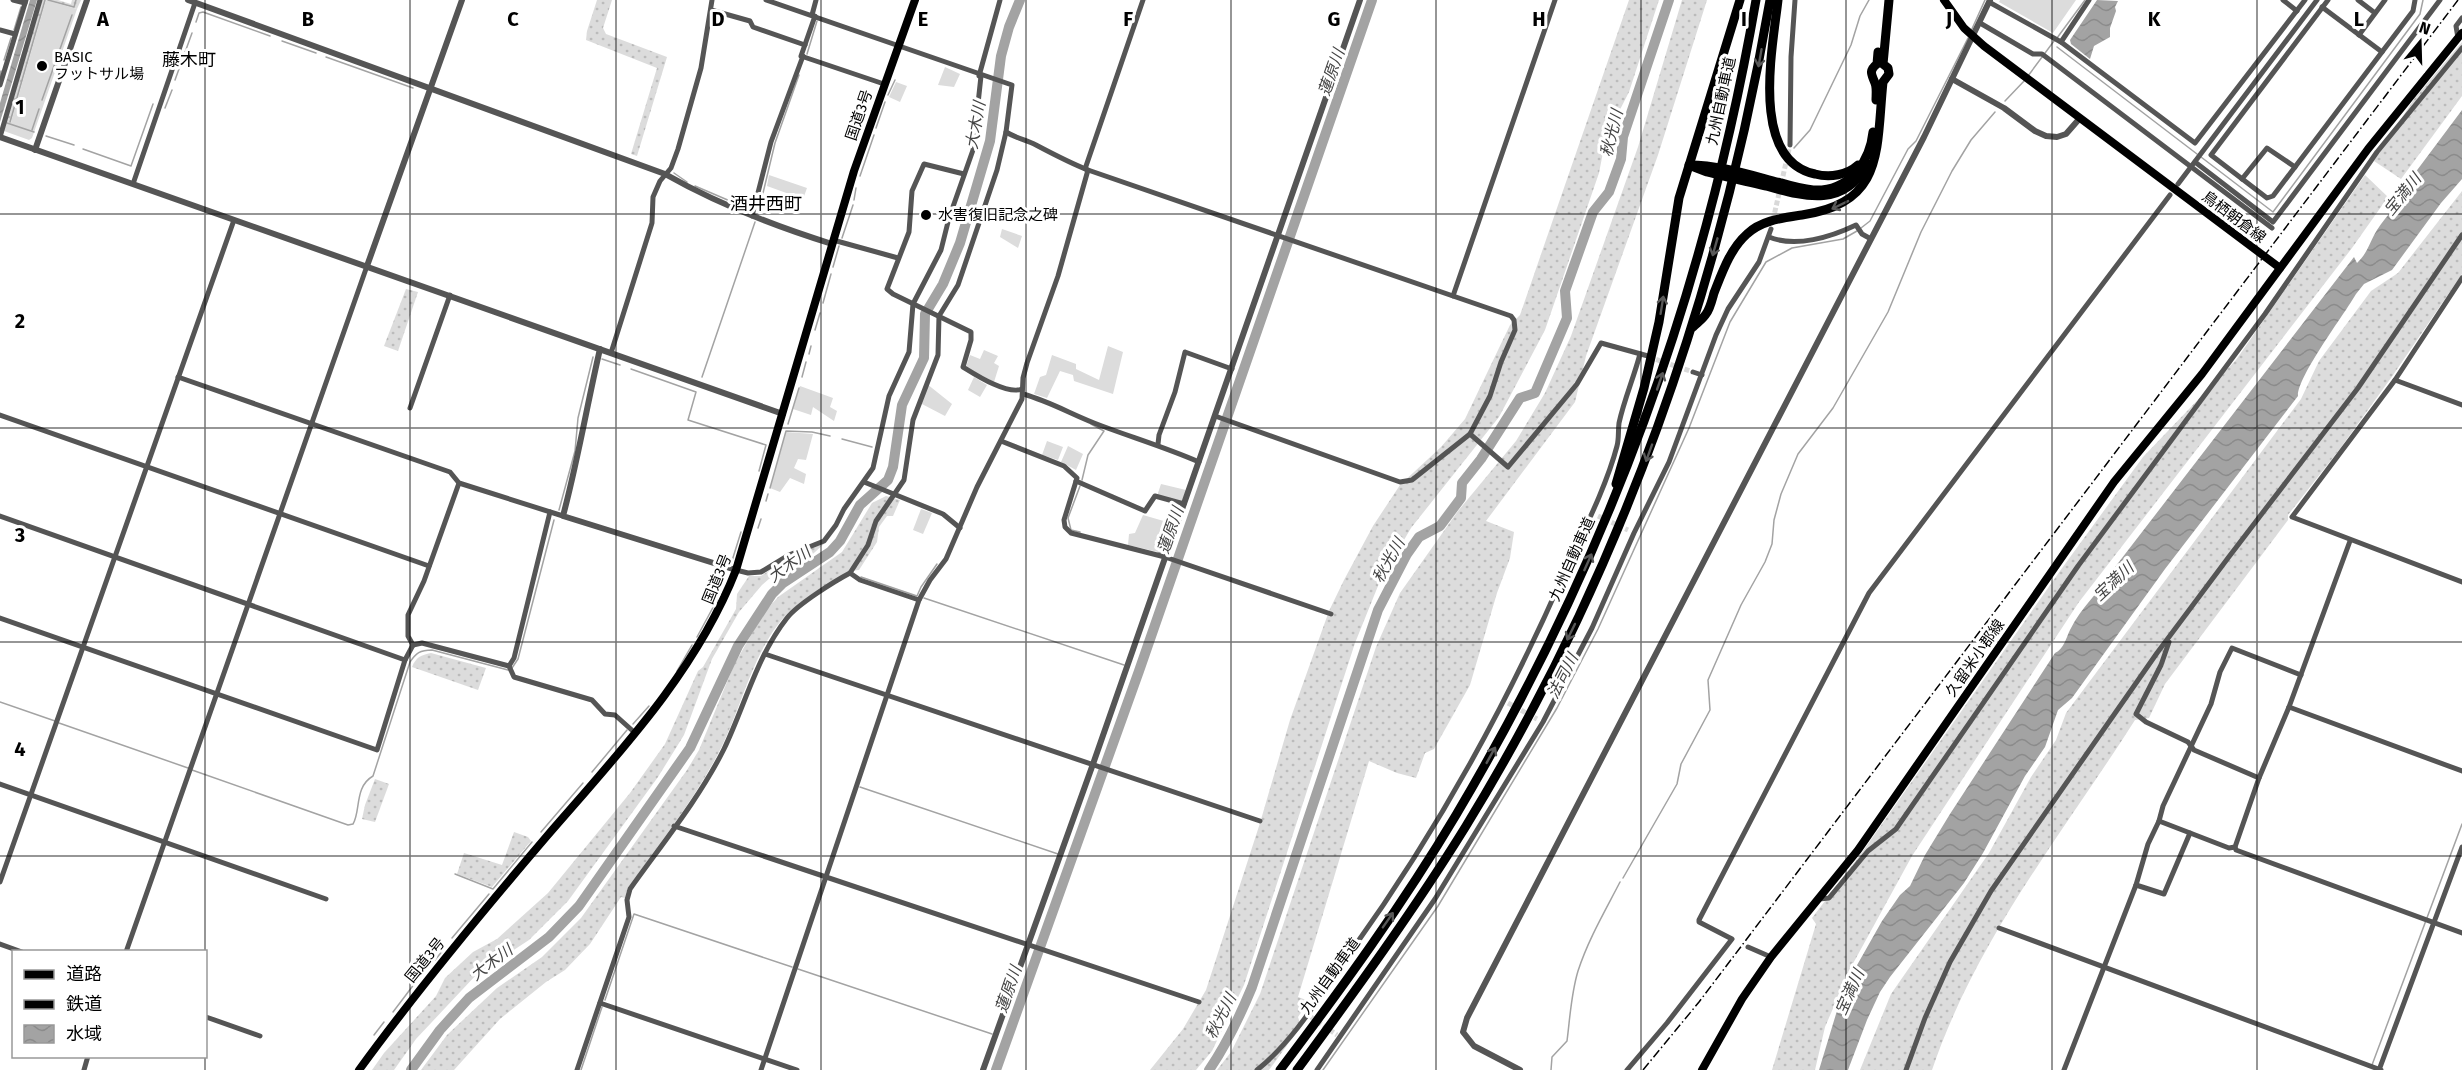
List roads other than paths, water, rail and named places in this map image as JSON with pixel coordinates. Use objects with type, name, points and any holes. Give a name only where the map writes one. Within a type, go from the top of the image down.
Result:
[{"type":"highway","points":[[1605,524],[1644,388],[1659,322],[1679,198],[1740,0]]},
{"type":"highway","name":"九州自動車道","points":[[1280,1070],[1368,949],[1454,818],[1547,651],[1605,524],[1651,407],[1695,271],[1730,134],[1756,0]]},
{"type":"highway","name":"九州自動車道","points":[[1297,1070],[1373,967],[1467,825],[1540,694],[1580,613],[1642,471],[1691,328],[1729,200],[1759,64],[1770,0]]},
{"type":"highway","points":[[1778,0],[1769,101],[1775,134],[1782,148],[1799,167],[1810,173],[1824,176],[1852,170],[1866,158]]},
{"type":"highway","points":[[1880,64],[1884,0]]},
{"type":"highway","points":[[1879,81],[1871,76],[1871,70],[1880,64],[1889,0]]},
{"type":"highway","points":[[1749,179],[1822,190],[1837,186],[1852,178],[1866,158],[1872,137],[1876,89],[1879,81],[1889,75],[1888,68],[1880,64]]},
{"type":"highway","points":[[1691,328],[1706,314],[1730,257],[1746,234],[1766,222],[1824,212],[1850,200],[1868,179],[1875,158],[1879,81]]},
{"type":"highway","points":[[1689,165],[1708,168],[1801,195],[1823,196],[1841,192],[1860,177],[1871,159],[1877,140]]},
{"type":"main road","name":"国道3号","points":[[358,1070],[422,985],[634,732],[692,658],[716,618],[736,570],[833,242],[884,84],[915,0]]},
{"type":"main road","name":"鳥栖朝倉線","points":[[1944,0],[1964,28],[2280,268]]},
{"type":"main road","points":[[2280,268],[2392,118],[2460,36]]},
{"type":"main road","name":"久留米小郡線","points":[[1702,1070],[1742,999],[1771,957],[1858,850],[2114,482],[2202,374],[2280,268]]},
{"type":"street","points":[[0,85],[25,2],[13,0]]},
{"type":"street","points":[[40,0],[0,137],[783,414]]},
{"type":"street","points":[[35,150],[87,0]]},
{"type":"street","points":[[188,0],[666,174],[706,197],[791,231],[898,258]]},
{"type":"street","points":[[126,950],[462,0]]},
{"type":"street","points":[[611,353],[652,223],[654,197],[660,181],[671,168],[678,149],[701,68],[712,0]]},
{"type":"street","points":[[577,1070],[629,917],[627,900],[630,889],[723,750],[765,654],[788,616],[850,573],[868,545],[876,521],[904,480],[913,420],[918,402],[935,366],[939,316],[958,285],[997,170],[1006,132],[1012,86],[768,0]]},
{"type":"street","points":[[752,216],[771,142],[803,56],[801,56],[814,16],[816,0]]},
{"type":"street","points":[[178,377],[450,472],[459,483],[736,570],[748,573],[761,572],[789,555],[824,541],[844,509],[866,483],[876,462],[886,404],[909,352],[914,304],[941,250],[949,218],[973,150],[980,76],[1000,0]]},
{"type":"street","points":[[760,1070],[919,600],[930,580],[946,559],[977,487],[1023,391],[1028,363],[1058,276],[1086,170],[1143,0]]},
{"type":"street","points":[[983,1070],[1093,765],[1360,0]]},
{"type":"street","points":[[1453,296],[1555,0]]},
{"type":"street","points":[[1790,145],[1791,57],[1795,0]]},
{"type":"street","points":[[2061,42],[2090,0]]},
{"type":"street","points":[[2283,0],[2297,11]]},
{"type":"street","points":[[1520,1070],[1469,1041],[1463,1032],[1467,1018],[1871,239],[1990,1],[2061,42],[2195,143],[2305,0]]},
{"type":"street","points":[[2178,184],[2317,0]]},
{"type":"street","points":[[2328,0],[2211,155],[2270,198],[2413,11],[2415,0]]},
{"type":"street","points":[[2358,0],[2375,13]]},
{"type":"street","points":[[2359,35],[2385,0]]},
{"type":"street","points":[[1980,23],[2033,54],[2042,54],[2273,222],[2440,0]]},
{"type":"street","points":[[133,184],[195,3]]},
{"type":"street","points":[[2322,7],[2382,52]]},
{"type":"street","points":[[711,10],[750,21],[753,27],[805,45]]},
{"type":"street","points":[[2460,36],[2456,26],[2462,18]]},
{"type":"street","points":[[0,30],[15,34]]},
{"type":"street","points":[[1818,900],[1829,898],[1868,851],[1896,829],[2078,566],[2265,314],[2377,152],[2462,48]]},
{"type":"street","points":[[803,56],[884,84]]},
{"type":"street","points":[[1953,79],[2004,108],[2035,132],[2046,136],[2057,137],[2066,134],[2080,118]]},
{"type":"street","points":[[1006,132],[1086,170],[1511,316],[1516,326],[1490,396],[1472,436],[1412,480],[1400,482],[1215,416]]},
{"type":"street","points":[[2242,179],[2266,148],[2295,167]]},
{"type":"street","points":[[964,174],[924,164],[912,191],[909,232],[887,290],[970,332],[971,340],[963,367],[998,386],[1023,391],[1050,401],[1099,425],[1158,444],[1199,462]]},
{"type":"street","points":[[2193,164],[2272,228]]},
{"type":"street","points":[[1627,1070],[1667,1023],[1732,939],[1699,920],[1869,593],[2170,195]]},
{"type":"street","points":[[0,882],[234,220]]},
{"type":"street","points":[[1769,237],[1778,241],[1818,239],[1856,225],[1862,234],[1871,239]]},
{"type":"street","points":[[1317,1070],[1435,899],[1592,628],[1634,533],[1669,462],[1724,318],[1758,262],[1771,229]]},
{"type":"street","points":[[1906,1070],[1925,1018],[1950,962],[1985,900],[2084,755],[2235,549],[2358,388],[2462,235]]},
{"type":"street","points":[[2462,278],[2395,380],[2292,517],[2462,582]]},
{"type":"street","points":[[410,408],[450,295]]},
{"type":"street","points":[[1472,436],[1509,467],[1577,384],[1600,343],[1648,357]]},
{"type":"street","points":[[563,516],[578,461],[586,409],[600,349]]},
{"type":"street","points":[[1158,444],[1185,352],[1232,369]]},
{"type":"street","points":[[1257,1070],[1269,1060],[1309,1015],[1372,923],[1464,777],[1506,702],[1592,513],[1617,445],[1619,423],[1640,354]]},
{"type":"street","points":[[1694,372],[1702,375]]},
{"type":"street","points":[[2395,380],[2462,405]]},
{"type":"street","points":[[0,415],[429,566]]},
{"type":"street","points":[[1001,441],[1064,466],[1072,472],[1076,481],[1064,520],[1065,527],[1071,533],[1165,557],[1331,614]]},
{"type":"street","points":[[1076,481],[1145,511],[1155,496],[1184,504]]},
{"type":"street","points":[[413,645],[408,636],[408,615],[429,566],[459,483]]},
{"type":"street","points":[[866,483],[943,514],[960,528]]},
{"type":"street","points":[[509,666],[514,658],[550,512]]},
{"type":"street","points":[[1592,513],[1598,516]]},
{"type":"street","points":[[0,516],[405,660]]},
{"type":"street","points":[[1628,530],[1634,533]]},
{"type":"street","points":[[2235,847],[2259,778],[2289,707],[2350,541]]},
{"type":"street","points":[[850,573],[860,580],[919,600]]},
{"type":"street","points":[[0,618],[377,750],[405,660],[413,645]]},
{"type":"street","points":[[2172,635],[2161,665],[2136,714],[2146,722],[2188,742],[2190,746],[2204,755],[2259,778]]},
{"type":"street","points":[[413,645],[422,644],[509,666],[514,677],[592,700],[605,714],[615,715],[634,732]]},
{"type":"street","points":[[2064,1070],[2136,885],[2148,844],[2163,806],[2211,704],[2220,672],[2232,648],[2301,675]]},
{"type":"street","points":[[765,654],[1260,821]]},
{"type":"street","points":[[2289,707],[2462,771]]},
{"type":"street","points":[[0,784],[327,899]]},
{"type":"street","points":[[2159,821],[2229,848],[2235,847]]},
{"type":"street","points":[[674,826],[1199,1002]]},
{"type":"street","points":[[2136,885],[2164,894],[2190,833]]},
{"type":"street","points":[[2235,847],[2236,850],[2462,933]]},
{"type":"street","points":[[1999,928],[2379,1069],[2462,847]]},
{"type":"street","points":[[0,944],[19,950]]},
{"type":"street","points":[[1748,947],[1771,957]]},
{"type":"street","points":[[600,1003],[797,1070]]},
{"type":"street","points":[[207,1017],[260,1036]]},
{"type":"water","points":[[30,0],[37,0],[0,122],[0,103]]},
{"type":"water","points":[[2097,0],[2118,1],[2110,28],[2110,37],[2094,46],[2090,59],[2071,44],[2070,40]]},
{"type":"water","name":"宝満川","points":[[2462,110],[2462,179],[2441,203],[2392,270],[2364,284],[2356,294],[2305,375],[2298,396],[2165,569],[2072,698],[2058,710],[2045,747],[2025,776],[1983,853],[1964,883],[1880,992],[1848,1070],[1819,1070],[1836,1014],[1852,974],[1882,921],[1900,895],[1910,886],[1925,855],[1950,814],[2055,653],[2063,646],[2080,614],[2354,257],[2357,263],[2364,255],[2403,189]]},
{"type":"waterway","points":[[10,122],[45,0]]},
{"type":"waterway","points":[[48,0],[74,7],[76,0]]},
{"type":"waterway","name":"大木川","points":[[411,1070],[440,1030],[469,998],[549,937],[579,906],[690,748],[738,646],[772,594],[783,583],[830,552],[840,541],[860,505],[888,480],[893,467],[902,405],[924,358],[925,314],[943,284],[960,243],[990,141],[1001,56],[1020,0]]},
{"type":"waterway","name":"蓮原川","points":[[996,1070],[1139,671],[1372,0]]},
{"type":"waterway","name":"秋光川","points":[[1209,1070],[1233,1030],[1252,987],[1378,610],[1407,554],[1419,537],[1440,526],[1461,498],[1462,483],[1481,459],[1520,398],[1535,393],[1567,318],[1565,291],[1593,212],[1609,192],[1621,159],[1623,137],[1669,0]]},
{"type":"waterway","points":[[1794,148],[1810,130],[1851,45],[1860,16],[1869,0]]},
{"type":"waterway","points":[[1971,31],[1985,0]]},
{"type":"waterway","points":[[2057,38],[2085,0]]},
{"type":"waterway","points":[[2201,157],[2273,212],[2420,14],[2423,0]]},
{"type":"waterway","points":[[14,30],[21,7]]},
{"type":"waterway","points":[[196,22],[199,13],[203,12],[270,36]]},
{"type":"waterway","points":[[42,100],[72,15]]},
{"type":"waterway","points":[[807,54],[817,21]]},
{"type":"waterway","points":[[175,80],[192,33]]},
{"type":"waterway","points":[[4,60],[11,38]]},
{"type":"waterway","points":[[1861,228],[1870,221],[1908,149],[1916,141],[1968,38]]},
{"type":"waterway","points":[[282,41],[316,53]]},
{"type":"waterway","points":[[2028,76],[2054,41]]},
{"type":"waterway","points":[[2057,47],[2197,154]]},
{"type":"waterway","points":[[326,57],[413,88]]},
{"type":"waterway","points":[[0,76],[1,71]]},
{"type":"waterway","points":[[758,214],[775,143],[799,75]]},
{"type":"waterway","points":[[888,95],[895,80]]},
{"type":"waterway","points":[[2005,101],[2025,80]]},
{"type":"waterway","points":[[165,108],[172,90]]},
{"type":"waterway","points":[[876,128],[885,102]]},
{"type":"waterway","points":[[83,149],[131,166],[153,104]]},
{"type":"waterway","points":[[32,130],[39,109]]},
{"type":"waterway","points":[[1623,878],[1677,784],[1681,764],[1710,710],[1708,680],[1741,605],[1765,562],[1772,544],[1774,520],[1781,494],[1798,454],[1833,408],[1888,312],[1921,232],[1952,171],[1971,140],[1995,112]]},
{"type":"waterway","points":[[7,123],[34,132]]},
{"type":"waterway","points":[[860,176],[874,135]]},
{"type":"waterway","points":[[46,136],[74,145]]},
{"type":"waterway","points":[[674,173],[687,182]]},
{"type":"waterway","points":[[695,186],[744,207]]},
{"type":"waterway","points":[[854,200],[856,188]]},
{"type":"waterway","points":[[842,238],[853,205]]},
{"type":"waterway","points":[[702,377],[755,222]]},
{"type":"waterway","name":"法司川","points":[[1323,1070],[1438,906],[1557,708],[1598,629],[1689,428],[1730,322],[1766,262],[1792,248],[1843,239],[1857,231]]},
{"type":"waterway","points":[[833,267],[839,246]]},
{"type":"waterway","points":[[823,303],[831,274]]},
{"type":"waterway","points":[[815,330],[820,313]]},
{"type":"waterway","points":[[809,354],[811,346]]},
{"type":"waterway","points":[[559,510],[575,451],[578,418],[593,357]]},
{"type":"waterway","points":[[602,359],[620,365]]},
{"type":"waterway","points":[[802,377],[806,362]]},
{"type":"waterway","points":[[631,369],[696,392],[688,420],[766,445],[759,471]]},
{"type":"waterway","points":[[788,424],[799,388]]},
{"type":"waterway","points":[[1082,480],[1088,455],[1104,431],[1091,424]]},
{"type":"waterway","points":[[770,488],[786,431],[812,432],[830,436]]},
{"type":"waterway","points":[[842,439],[872,447]]},
{"type":"waterway","points":[[1080,486],[1068,518],[1071,530],[1080,532]]},
{"type":"waterway","points":[[766,501],[768,494]]},
{"type":"waterway","points":[[758,528],[761,519]]},
{"type":"waterway","points":[[512,668],[518,659],[554,520]]},
{"type":"waterway","points":[[731,564],[741,532]]},
{"type":"waterway","points":[[1158,553],[1163,552]]},
{"type":"waterway","points":[[861,577],[917,596],[937,564]]},
{"type":"waterway","points":[[924,598],[1124,665]]},
{"type":"waterway","points":[[697,637],[717,600]]},
{"type":"waterway","points":[[677,671],[692,645]]},
{"type":"waterway","points":[[192,770],[348,825],[353,824],[360,793],[363,786],[373,776],[410,662],[414,656],[421,651],[432,650],[508,670]]},
{"type":"waterway","points":[[0,702],[55,721]]},
{"type":"waterway","points":[[633,724],[649,706]]},
{"type":"waterway","points":[[59,723],[188,768]]},
{"type":"waterway","points":[[592,772],[627,730]]},
{"type":"waterway","points":[[541,832],[583,783]]},
{"type":"waterway","points":[[860,787],[1058,854]]},
{"type":"waterway","points":[[2372,1065],[2462,824]]},
{"type":"waterway","points":[[455,874],[493,889],[532,842]]},
{"type":"waterway","points":[[1551,1070],[1552,1057],[1567,1041],[1574,988],[1582,959],[1620,882]]},
{"type":"waterway","points":[[452,938],[489,894]]},
{"type":"waterway","points":[[605,1000],[634,914],[792,967]]},
{"type":"waterway","points":[[435,960],[444,949]]},
{"type":"waterway","points":[[798,969],[992,1034]]},
{"type":"waterway","points":[[393,1012],[415,983]]},
{"type":"waterway","points":[[581,1070],[602,1007]]},
{"type":"waterway","points":[[374,1035],[384,1022]]},
{"type":"tunnel","points":[[1773,220],[1790,145]]},
{"type":"tunnel","points":[[1649,357],[1693,372]]},
{"type":"tunnel","points":[[1598,516],[1628,530]]},
{"type":"tunnel","points":[[1508,703],[1537,719]]},
{"type":"tunnel","points":[[1311,1017],[1337,1035]]},
{"type":"railway","points":[[1643,1070],[1699,1002],[2458,0]]},
{"type":"place","name":"BASIC フットサル場","points":[[42,66]]},
{"type":"place","name":"水害復旧記念之碑","points":[[926,215]]},
{"type":"district","name":"藤木町","points":[[189,60]]},
{"type":"district","name":"酒井西町","points":[[766,204]]}]
